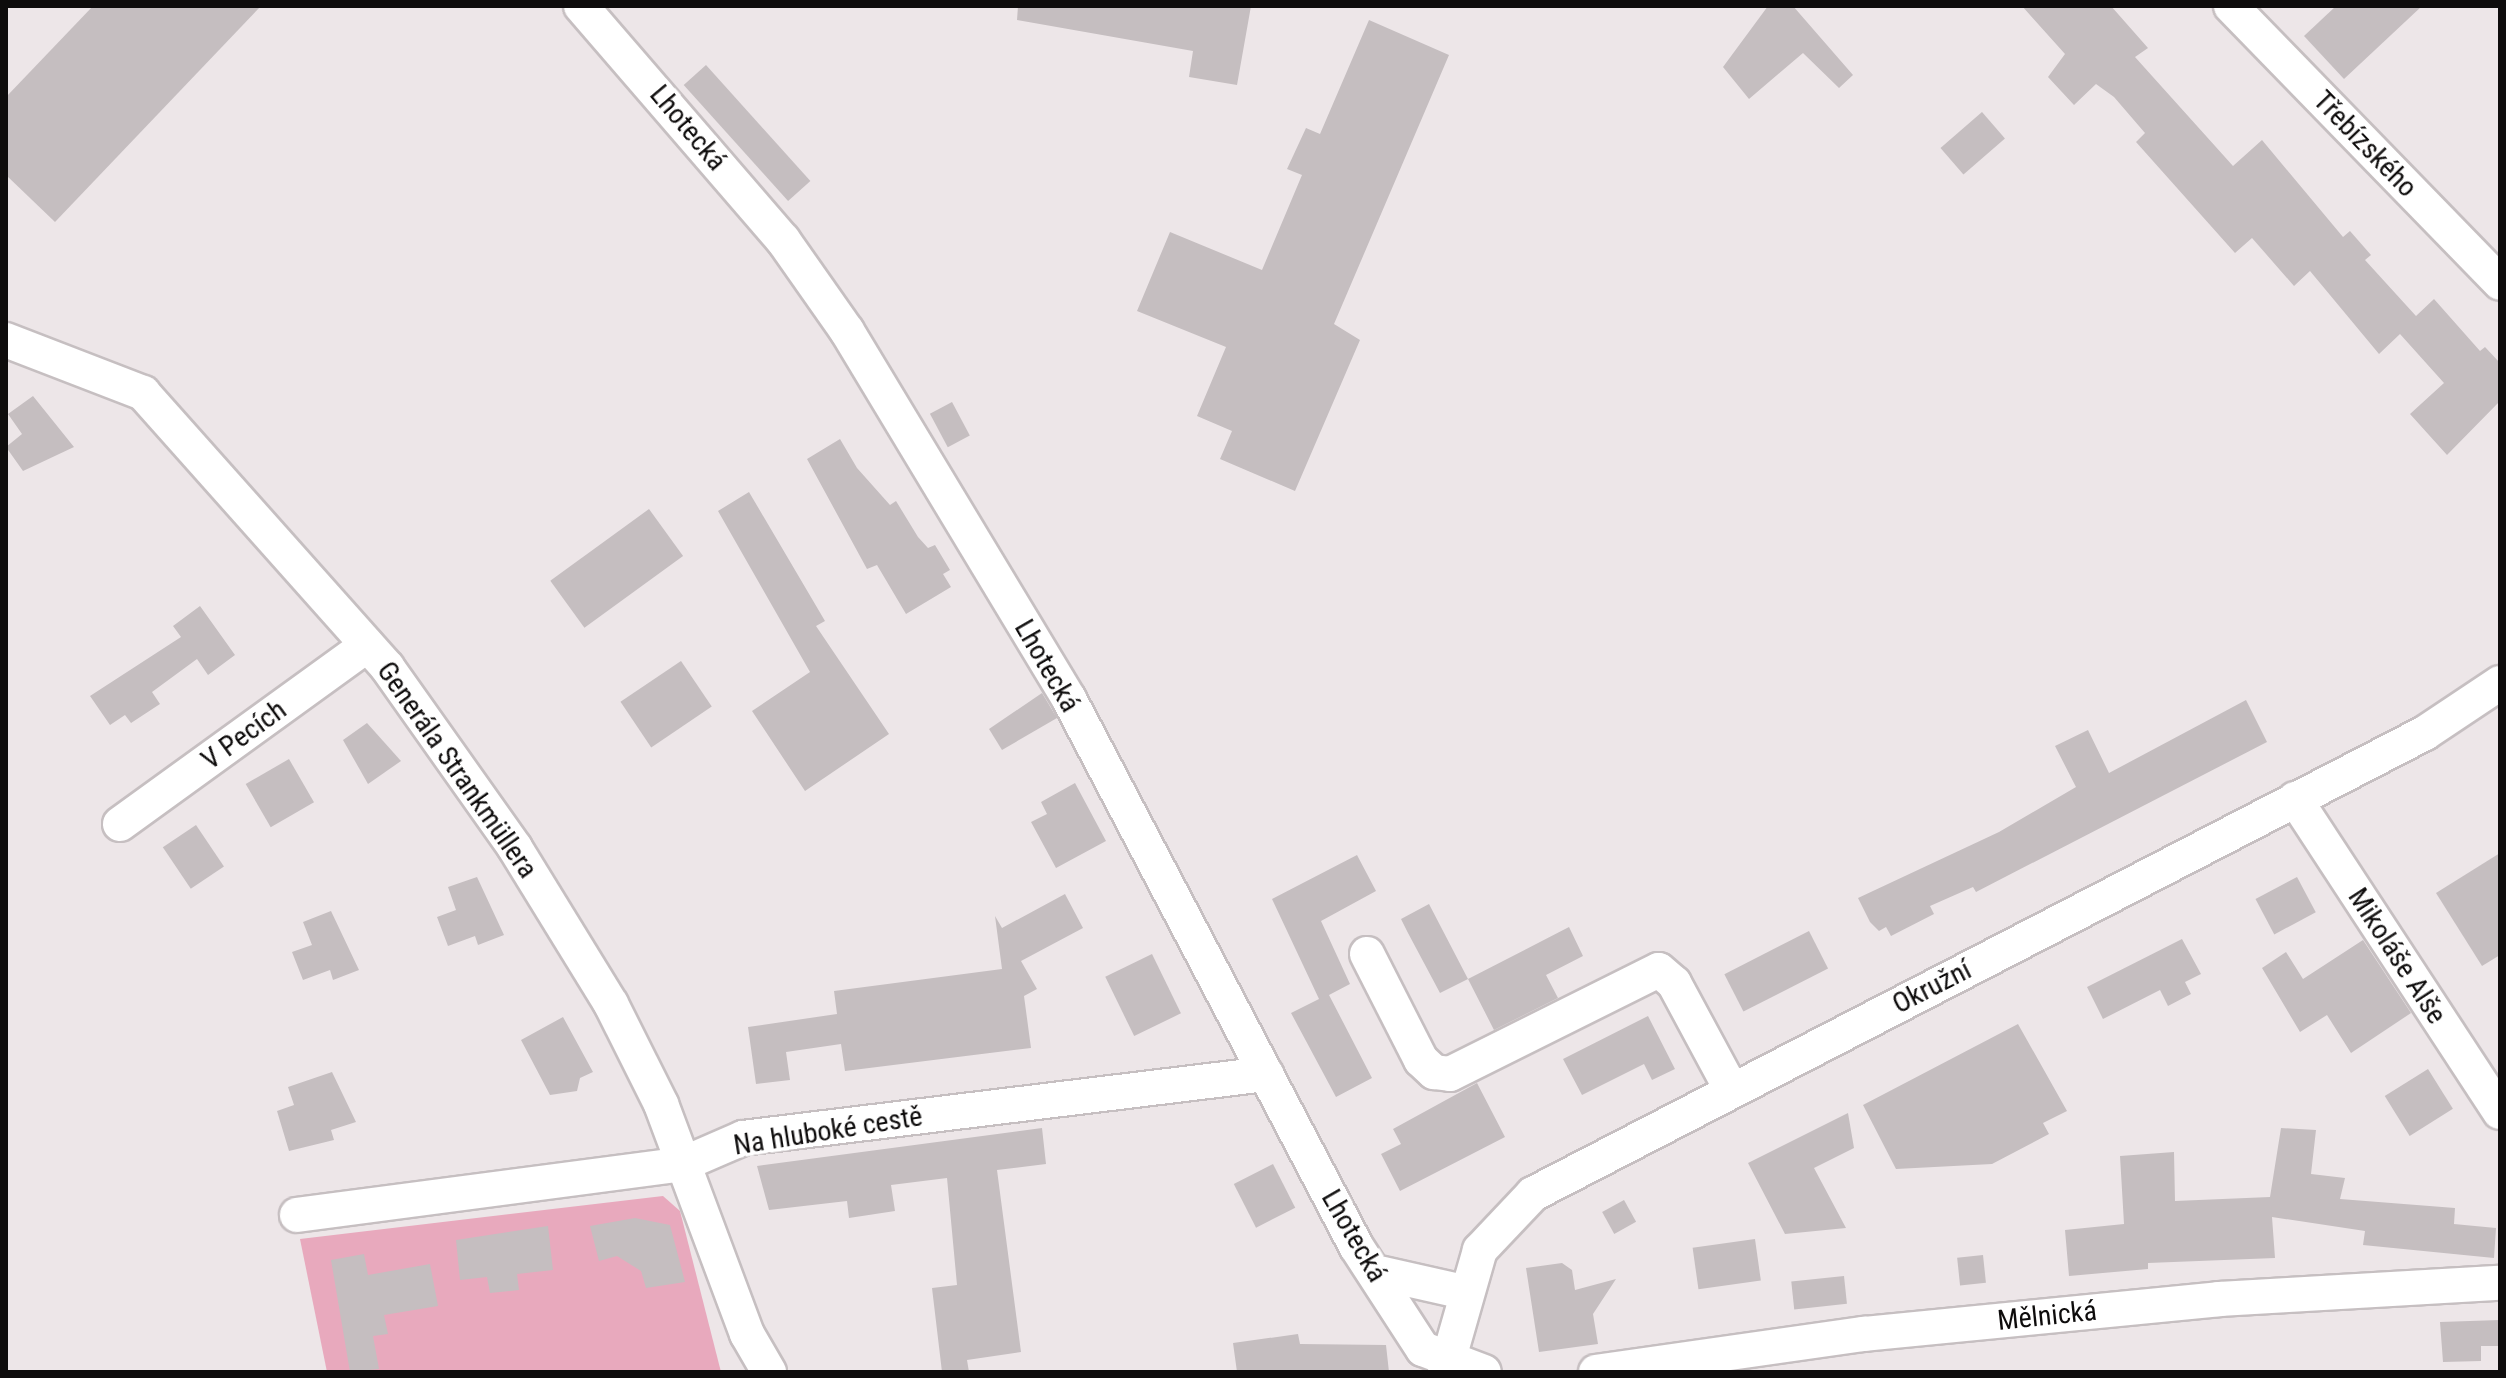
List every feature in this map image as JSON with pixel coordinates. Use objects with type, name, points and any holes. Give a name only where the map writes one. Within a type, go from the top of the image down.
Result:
[{"type":"street","name":"Lhotecká","points":[[581,6],[783,240],[847,331],[1069,699],[1266,1074],[1414,1340],[1447,1368]]},
{"type":"street","name":"Třebízského","points":[[2231,6],[2500,283]]},
{"type":"street","name":"Generála Strankmüllera","points":[[6,340],[143,393],[367,645],[515,848],[611,1004],[661,1104],[747,1334],[769,1372]]},
{"type":"street","name":"V Pecích","points":[[120,824],[367,645]]},
{"type":"street","name":"Okružní","points":[[1447,1368],[1464,1292],[1490,1234],[1533,1194],[1730,1087],[2425,733],[2500,683]]},
{"type":"street","name":"Mikoláše Alše","points":[[2295,799],[2500,1112]]},
{"type":"street","points":[[1367,954],[1421,1060],[1434,1072],[1450,1074],[1659,970],[1674,983],[1730,1087]]},
{"type":"street","name":"Na hluboké cestě","points":[[297,1215],[683,1164],[743,1138],[1266,1074]]},
{"type":"street","points":[[1375,1272],[1464,1292]]},
{"type":"street","name":"Mělnická","points":[[1596,1372],[1880,1332],[2219,1299],[2500,1283]]},
{"type":"street","name":"Generála Strankmüllera","points":[[747,1334],[749,1372]]},
{"type":"street","points":[[1447,1368],[1484,1372]]},
{"type":"shaded area","points":[[663,1196],[680,1211],[721,1372],[327,1372],[300,1239]]},
{"type":"building","points":[[93,6],[261,6],[55,222],[6,175],[6,97]]},
{"type":"building","points":[[1018,6],[1251,6],[1237,85],[1189,77],[1193,51],[1017,20]]},
{"type":"building","points":[[1768,6],[1793,6],[1853,75],[1839,88],[1803,53],[1749,99],[1723,67]]},
{"type":"building","points":[[2022,6],[2111,6],[2148,48],[2135,57],[2233,166],[2262,140],[2343,237],[2350,231],[2371,255],[2365,260],[2416,316],[2434,299],[2480,351],[2485,347],[2500,363],[2500,401],[2447,455],[2410,414],[2444,383],[2400,334],[2379,354],[2310,271],[2294,286],[2252,238],[2235,253],[2136,142],[2145,133],[2114,97],[2096,84],[2074,105],[2048,77],[2065,54]]},
{"type":"building","points":[[2336,6],[2422,6],[2344,79],[2304,36]]},
{"type":"building","points":[[1369,20],[1449,55],[1334,324],[1360,340],[1295,491],[1220,459],[1232,431],[1197,416],[1226,347],[1137,311],[1170,232],[1262,270],[1302,175],[1287,169],[1306,128],[1320,134]]},
{"type":"building","points":[[706,65],[810,181],[788,201],[684,85]]},
{"type":"building","points":[[1982,112],[2005,138],[1963,174],[1940,148]]},
{"type":"building","points":[[33,396],[74,447],[23,471],[6,447],[22,434],[8,414]]},
{"type":"building","points":[[952,402],[970,436],[948,447],[930,414]]},
{"type":"building","points":[[840,439],[857,468],[890,505],[896,501],[918,537],[928,548],[935,545],[950,570],[943,574],[951,587],[906,614],[877,565],[867,569],[807,459]]},
{"type":"building","points":[[749,492],[825,621],[816,626],[889,734],[805,791],[752,711],[810,672],[718,511]]},
{"type":"building","points":[[649,509],[683,556],[584,628],[550,581]]},
{"type":"building","points":[[200,606],[235,655],[208,675],[197,659],[152,692],[160,704],[131,723],[125,715],[110,725],[90,696],[181,637],[173,626]]},
{"type":"building","points":[[681,661],[712,707],[651,747],[620,702]]},
{"type":"building","points":[[1042,693],[1057,718],[1002,750],[989,729]]},
{"type":"building","points":[[2246,700],[2267,742],[1976,892],[1973,887],[1930,906],[1934,914],[1891,936],[1886,927],[1879,931],[1870,922],[1858,898],[1999,832],[2076,787],[2055,746],[2088,730],[2109,773]]},
{"type":"building","points":[[367,723],[401,761],[368,784],[343,740]]},
{"type":"building","points":[[289,759],[314,802],[271,827],[246,784]]},
{"type":"building","points":[[1075,783],[1106,841],[1056,868],[1031,822],[1047,814],[1041,802]]},
{"type":"building","points":[[196,825],[224,866],[191,889],[163,847]]},
{"type":"building","points":[[2500,853],[2500,955],[2482,966],[2436,893]]},
{"type":"building","points":[[1357,855],[1376,891],[1321,921],[1350,984],[1329,995],[1372,1078],[1336,1097],[1291,1013],[1319,999],[1272,899]]},
{"type":"building","points":[[477,877],[504,935],[478,945],[475,936],[448,946],[437,917],[456,910],[448,887]]},
{"type":"building","points":[[2297,877],[2316,912],[2274,934],[2256,899]]},
{"type":"building","points":[[1065,894],[1083,928],[1021,961],[1037,989],[1024,996],[1031,1048],[845,1071],[841,1044],[786,1052],[790,1080],[756,1084],[748,1027],[837,1014],[834,991],[1002,969],[995,916],[1002,928]]},
{"type":"building","points":[[1429,904],[1468,979],[1440,993],[1401,919]]},
{"type":"building","points":[[331,911],[359,970],[333,980],[330,970],[303,980],[292,952],[312,945],[303,922]]},
{"type":"building","points":[[1569,927],[1583,956],[1546,975],[1558,998],[1494,1030],[1468,979]]},
{"type":"building","points":[[1809,931],[1828,968],[1743,1012],[1724,974]]},
{"type":"building","points":[[2182,939],[2201,974],[2185,982],[2191,994],[2168,1006],[2160,990],[2103,1019],[2087,987]]},
{"type":"building","points":[[2363,940],[2411,1013],[2351,1053],[2327,1015],[2300,1032],[2262,968],[2286,952],[2303,979]]},
{"type":"building","points":[[1152,954],[1181,1013],[1134,1036],[1105,977]]},
{"type":"building","points":[[1648,1016],[1675,1069],[1652,1080],[1644,1064],[1582,1095],[1563,1059]]},
{"type":"building","points":[[563,1017],[593,1072],[580,1078],[577,1091],[550,1095],[521,1040]]},
{"type":"building","points":[[2018,1024],[2067,1111],[2043,1123],[2049,1134],[1992,1164],[1896,1169],[1863,1105]]},
{"type":"building","points":[[2428,1069],[2453,1109],[2410,1136],[2385,1096]]},
{"type":"building","points":[[332,1072],[356,1122],[331,1130],[334,1140],[289,1151],[277,1111],[294,1105],[288,1087]]},
{"type":"building","points":[[1477,1083],[1505,1137],[1400,1191],[1381,1154],[1401,1144],[1393,1129]]},
{"type":"building","points":[[1848,1113],[1854,1148],[1814,1168],[1846,1228],[1785,1234],[1748,1163]]},
{"type":"building","points":[[1042,1128],[1046,1164],[997,1170],[1021,1352],[967,1360],[969,1372],[942,1372],[932,1288],[957,1285],[947,1178],[891,1185],[895,1211],[849,1218],[847,1201],[769,1210],[757,1166]]},
{"type":"building","points":[[2281,1128],[2316,1130],[2311,1174],[2345,1178],[2340,1199],[2455,1208],[2454,1224],[2496,1228],[2494,1258],[2363,1245],[2365,1231],[2272,1217],[2275,1258],[2148,1263],[2148,1269],[2069,1276],[2065,1230],[2124,1224],[2120,1156],[2174,1152],[2175,1201],[2270,1197]]},
{"type":"building","points":[[1273,1164],[1295,1208],[1256,1228],[1234,1184]]},
{"type":"building","points":[[1624,1200],[1636,1222],[1614,1234],[1602,1212]]},
{"type":"building","points":[[635,1218],[670,1225],[685,1282],[646,1288],[641,1271],[617,1256],[599,1261],[590,1226]]},
{"type":"building","points":[[548,1226],[553,1270],[517,1274],[519,1290],[490,1293],[487,1277],[460,1280],[456,1240]]},
{"type":"building","points":[[1755,1239],[1761,1281],[1698,1289],[1693,1248]]},
{"type":"building","points":[[364,1254],[368,1275],[430,1264],[438,1306],[384,1315],[388,1334],[373,1336],[379,1369],[350,1372],[331,1260]]},
{"type":"building","points":[[1983,1255],[1986,1283],[1960,1286],[1957,1258]]},
{"type":"building","points":[[1562,1263],[1572,1270],[1575,1290],[1616,1279],[1593,1314],[1598,1344],[1539,1352],[1526,1268]]},
{"type":"building","points":[[1844,1276],[1847,1304],[1794,1309],[1791,1282]]},
{"type":"building","points":[[2500,1320],[2500,1346],[2481,1346],[2481,1361],[2443,1362],[2440,1322]]},
{"type":"building","points":[[1298,1334],[1300,1344],[1386,1345],[1389,1372],[1237,1372],[1233,1343]]}]
